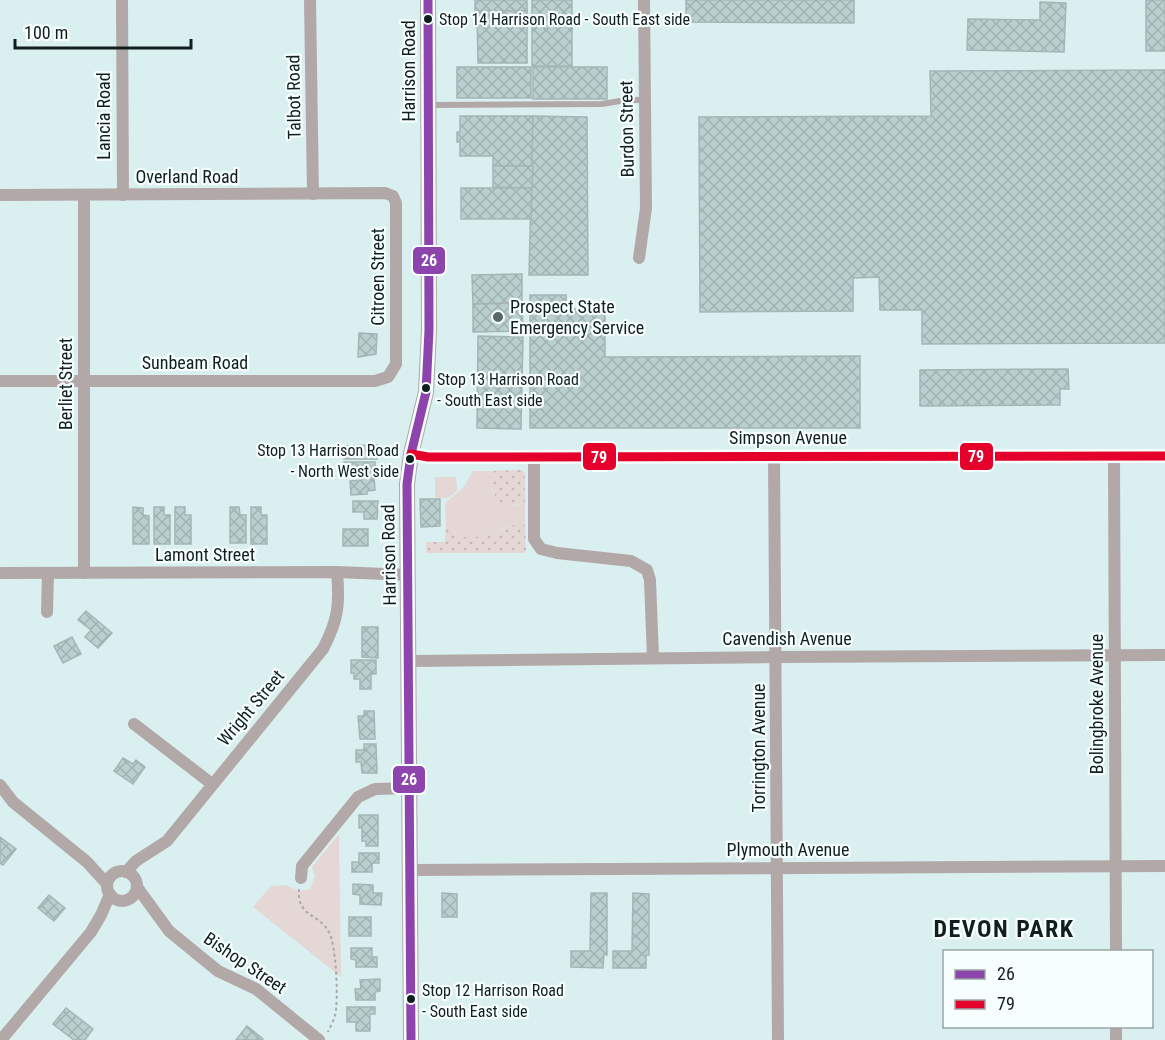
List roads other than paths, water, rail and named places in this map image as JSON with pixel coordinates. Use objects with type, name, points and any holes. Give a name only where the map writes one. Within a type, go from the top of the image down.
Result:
[{"type":"street","name":"Lancia Road","points":[[122,0],[123,195]]},
{"type":"street","name":"Talbot Road","points":[[310,0],[313,194]]},
{"type":"street","name":"Harrison Road","points":[[411,1040],[407,484],[411,454],[426,392],[429,330],[428,0]]},
{"type":"street","name":"Burdon Street","points":[[639,258],[646,208],[644,0]]},
{"type":"street","name":"Overland Road","points":[[0,195],[374,193]]},
{"type":"street","name":"Citroen Street","points":[[374,193],[393,196],[396,203],[396,364],[388,377]]},
{"type":"street","name":"Berliet Street","points":[[84,195],[84,573]]},
{"type":"street","name":"Sunbeam Road","points":[[0,381],[375,381],[388,377]]},
{"type":"street","name":"Simpson Avenue","points":[[411,454],[428,457],[1165,456]]},
{"type":"street","points":[[534,456],[534,539],[541,549],[557,553],[631,561],[647,570],[650,580],[653,658]]},
{"type":"street","name":"Bolingbroke Avenue","points":[[1114,456],[1116,950]]},
{"type":"street","name":"Torrington Avenue","points":[[774,457],[778,1040]]},
{"type":"street","name":"Lamont Street","points":[[0,573],[337,572],[409,575]]},
{"type":"street","name":"Wright Street","points":[[128,877],[136,861],[167,841],[323,649],[335,625],[339,595],[337,572]]},
{"type":"street","points":[[47,612],[48,573]]},
{"type":"street","name":"Cavendish Avenue","points":[[410,661],[1165,655]]},
{"type":"street","points":[[134,724],[212,784]]},
{"type":"street","points":[[0,785],[13,802],[87,862],[112,893],[124,901],[135,893],[128,877],[87,862]]},
{"type":"street","points":[[301,878],[302,866],[358,797],[375,789],[410,788]]},
{"type":"street","name":"Plymouth Avenue","points":[[411,870],[1165,866]]},
{"type":"street","points":[[1,1040],[91,932],[112,893],[110,878],[128,877]]},
{"type":"street","name":"Bishop Street","points":[[128,877],[169,931],[218,971],[256,989],[323,1037]]},
{"type":"street","name":"Bishop Street","points":[[130,898],[154,913]]},
{"type":"lane","points":[[428,105],[602,104],[645,100]]},
{"type":"place","name":"Stop 14 Harrison Road - South East side","points":[[428,19]]},
{"type":"place","name":"Prospect State Emergency Service","points":[[498,317]]},
{"type":"place","name":"Stop 13 Harrison Road - South East side","points":[[426,388]]},
{"type":"place","name":"Stop 13 Harrison Road - North West side","points":[[410,459]]},
{"type":"place","name":"Stop 12 Harrison Road - South East side","points":[[411,999]]},
{"type":"district","name":"DEVON PARK","points":[[1004,929]]}]
